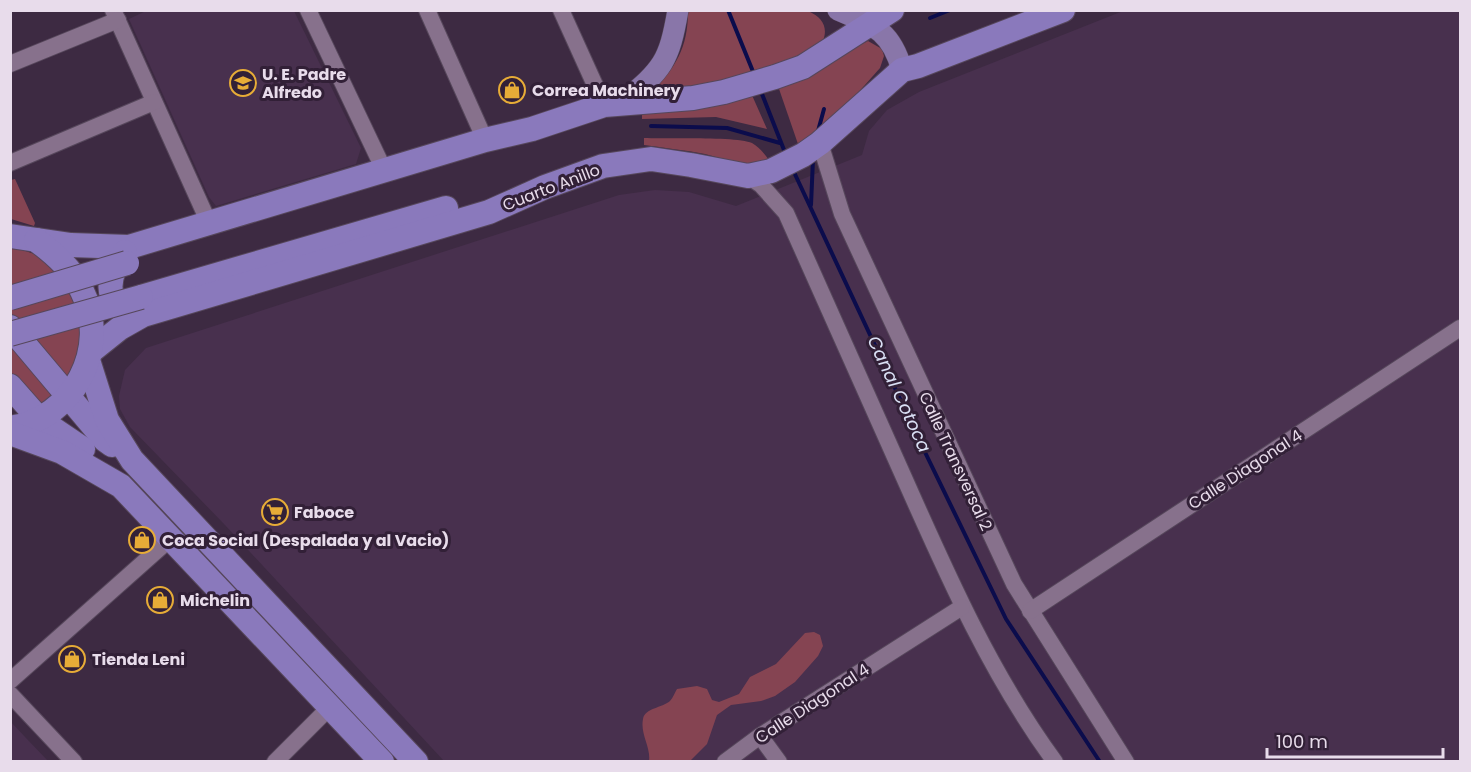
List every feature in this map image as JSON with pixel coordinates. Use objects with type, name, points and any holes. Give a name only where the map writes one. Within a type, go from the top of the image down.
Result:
[{"type":"highway","points":[[760,174],[811,149],[902,70],[918,66],[1063,10]]},
{"type":"highway","points":[[10,298],[209,224],[485,140],[532,129],[614,104],[693,98],[724,92],[775,77],[803,67],[882,17]]},
{"type":"highway","points":[[18,237],[128,255],[463,160],[532,129]]},
{"type":"highway","name":"Cuarto Anillo","points":[[142,306],[483,197],[544,187],[603,166],[651,159],[760,174]]},
{"type":"highway","points":[[10,428],[40,420],[68,397],[79,382],[93,338],[92,323],[82,291],[69,270],[54,253],[18,237]]},
{"type":"highway","points":[[128,255],[112,271],[111,292],[116,302],[133,314],[142,306]]},
{"type":"highway","points":[[10,334],[142,306]]},
{"type":"highway","points":[[89,356],[142,306]]},
{"type":"highway","points":[[10,327],[105,440],[132,460],[416,762]]},
{"type":"highway","points":[[89,356],[107,420],[132,460]]},
{"type":"highway","points":[[10,386],[40,420],[97,457],[121,486],[382,762]]},
{"type":"highway","points":[[10,433],[62,452],[121,486]]},
{"type":"main road","points":[[614,104],[651,79],[662,66],[669,49],[678,10]]},
{"type":"main road","points":[[838,10],[882,17],[887,36],[898,54],[902,70]]},
{"type":"street","points":[[308,10],[384,170]]},
{"type":"street","points":[[427,10],[485,140]]},
{"type":"street","points":[[561,10],[614,104]]},
{"type":"street","points":[[10,64],[116,15],[209,224]]},
{"type":"street","points":[[10,163],[154,102]]},
{"type":"street","name":"Calle Transversal 2","points":[[811,149],[1014,585],[1126,762]]},
{"type":"street","points":[[760,174],[761,185],[786,213],[962,607],[1005,686],[1055,762]]},
{"type":"street","name":"Calle Diagonal 4","points":[[1030,611],[1461,328]]},
{"type":"street","points":[[10,681],[171,538]]},
{"type":"street","name":"Calle Diagonal 4","points":[[725,762],[760,736],[962,607]]},
{"type":"street","points":[[10,694],[74,762]]},
{"type":"street","points":[[275,762],[330,707]]},
{"type":"street","points":[[760,736],[778,762]]},
{"type":"shaded area","name":"U. E. Padre Alfredo","points":[[148,10],[294,11],[361,148],[356,164],[216,206],[209,197],[129,19]]},
{"type":"shaded area","points":[[688,11],[808,11],[823,23],[825,33],[817,50],[733,81],[649,93],[666,75],[679,56],[686,36]]},
{"type":"shaded area","points":[[1123,11],[1460,11],[1460,761],[444,761],[225,525],[130,427],[120,409],[119,396],[125,370],[146,348],[619,195],[655,190],[689,192],[736,206],[862,155],[869,131],[887,110],[919,92]]},
{"type":"shaded area","points":[[868,41],[882,49],[884,56],[880,68],[833,121],[798,144],[778,86]]},
{"type":"shaded area","points":[[751,93],[767,129],[716,117],[642,119],[642,111]]},
{"type":"shaded area","points":[[644,138],[744,141],[757,146],[769,160],[736,163],[705,154],[644,145]]},
{"type":"shaded area","points":[[15,179],[35,223],[34,226],[11,219],[11,180]]},
{"type":"shaded area","points":[[11,246],[40,256],[59,272],[84,324],[77,365],[64,384],[11,316]]},
{"type":"shaded area","points":[[10,340],[55,395],[38,408],[11,376]]},
{"type":"shaded area","points":[[814,632],[820,635],[823,646],[818,656],[795,682],[775,696],[761,701],[731,705],[717,715],[707,744],[689,762],[649,761],[642,725],[644,715],[650,710],[670,701],[677,689],[697,686],[707,689],[712,700],[719,702],[739,694],[750,677],[776,664],[805,633]]},
{"type":"shaded area","points":[[10,721],[26,738],[48,761],[11,761]]},
{"type":"waterway","name":"Canal Cotoca","points":[[728,10],[754,74]]},
{"type":"waterway","points":[[930,18],[950,10]]},
{"type":"waterway","name":"Canal Cotoca","points":[[760,89],[786,155]]},
{"type":"waterway","points":[[818,131],[824,109]]},
{"type":"waterway","points":[[651,126],[727,128],[780,143]]},
{"type":"waterway","points":[[811,205],[813,159]]},
{"type":"waterway","name":"Canal Cotoca","points":[[793,170],[1006,619],[1100,762]]},
{"type":"place","name":"U. E. Padre Alfredo","points":[[243,83]]},
{"type":"place","name":"Correa Machinery","points":[[512,90]]},
{"type":"place","name":"Faboce","points":[[275,512]]},
{"type":"place","name":"Coca Social (Despalada y al Vacio)","points":[[142,540]]},
{"type":"place","name":"Michelin","points":[[160,600]]},
{"type":"place","name":"Tienda Leni","points":[[72,659]]}]
